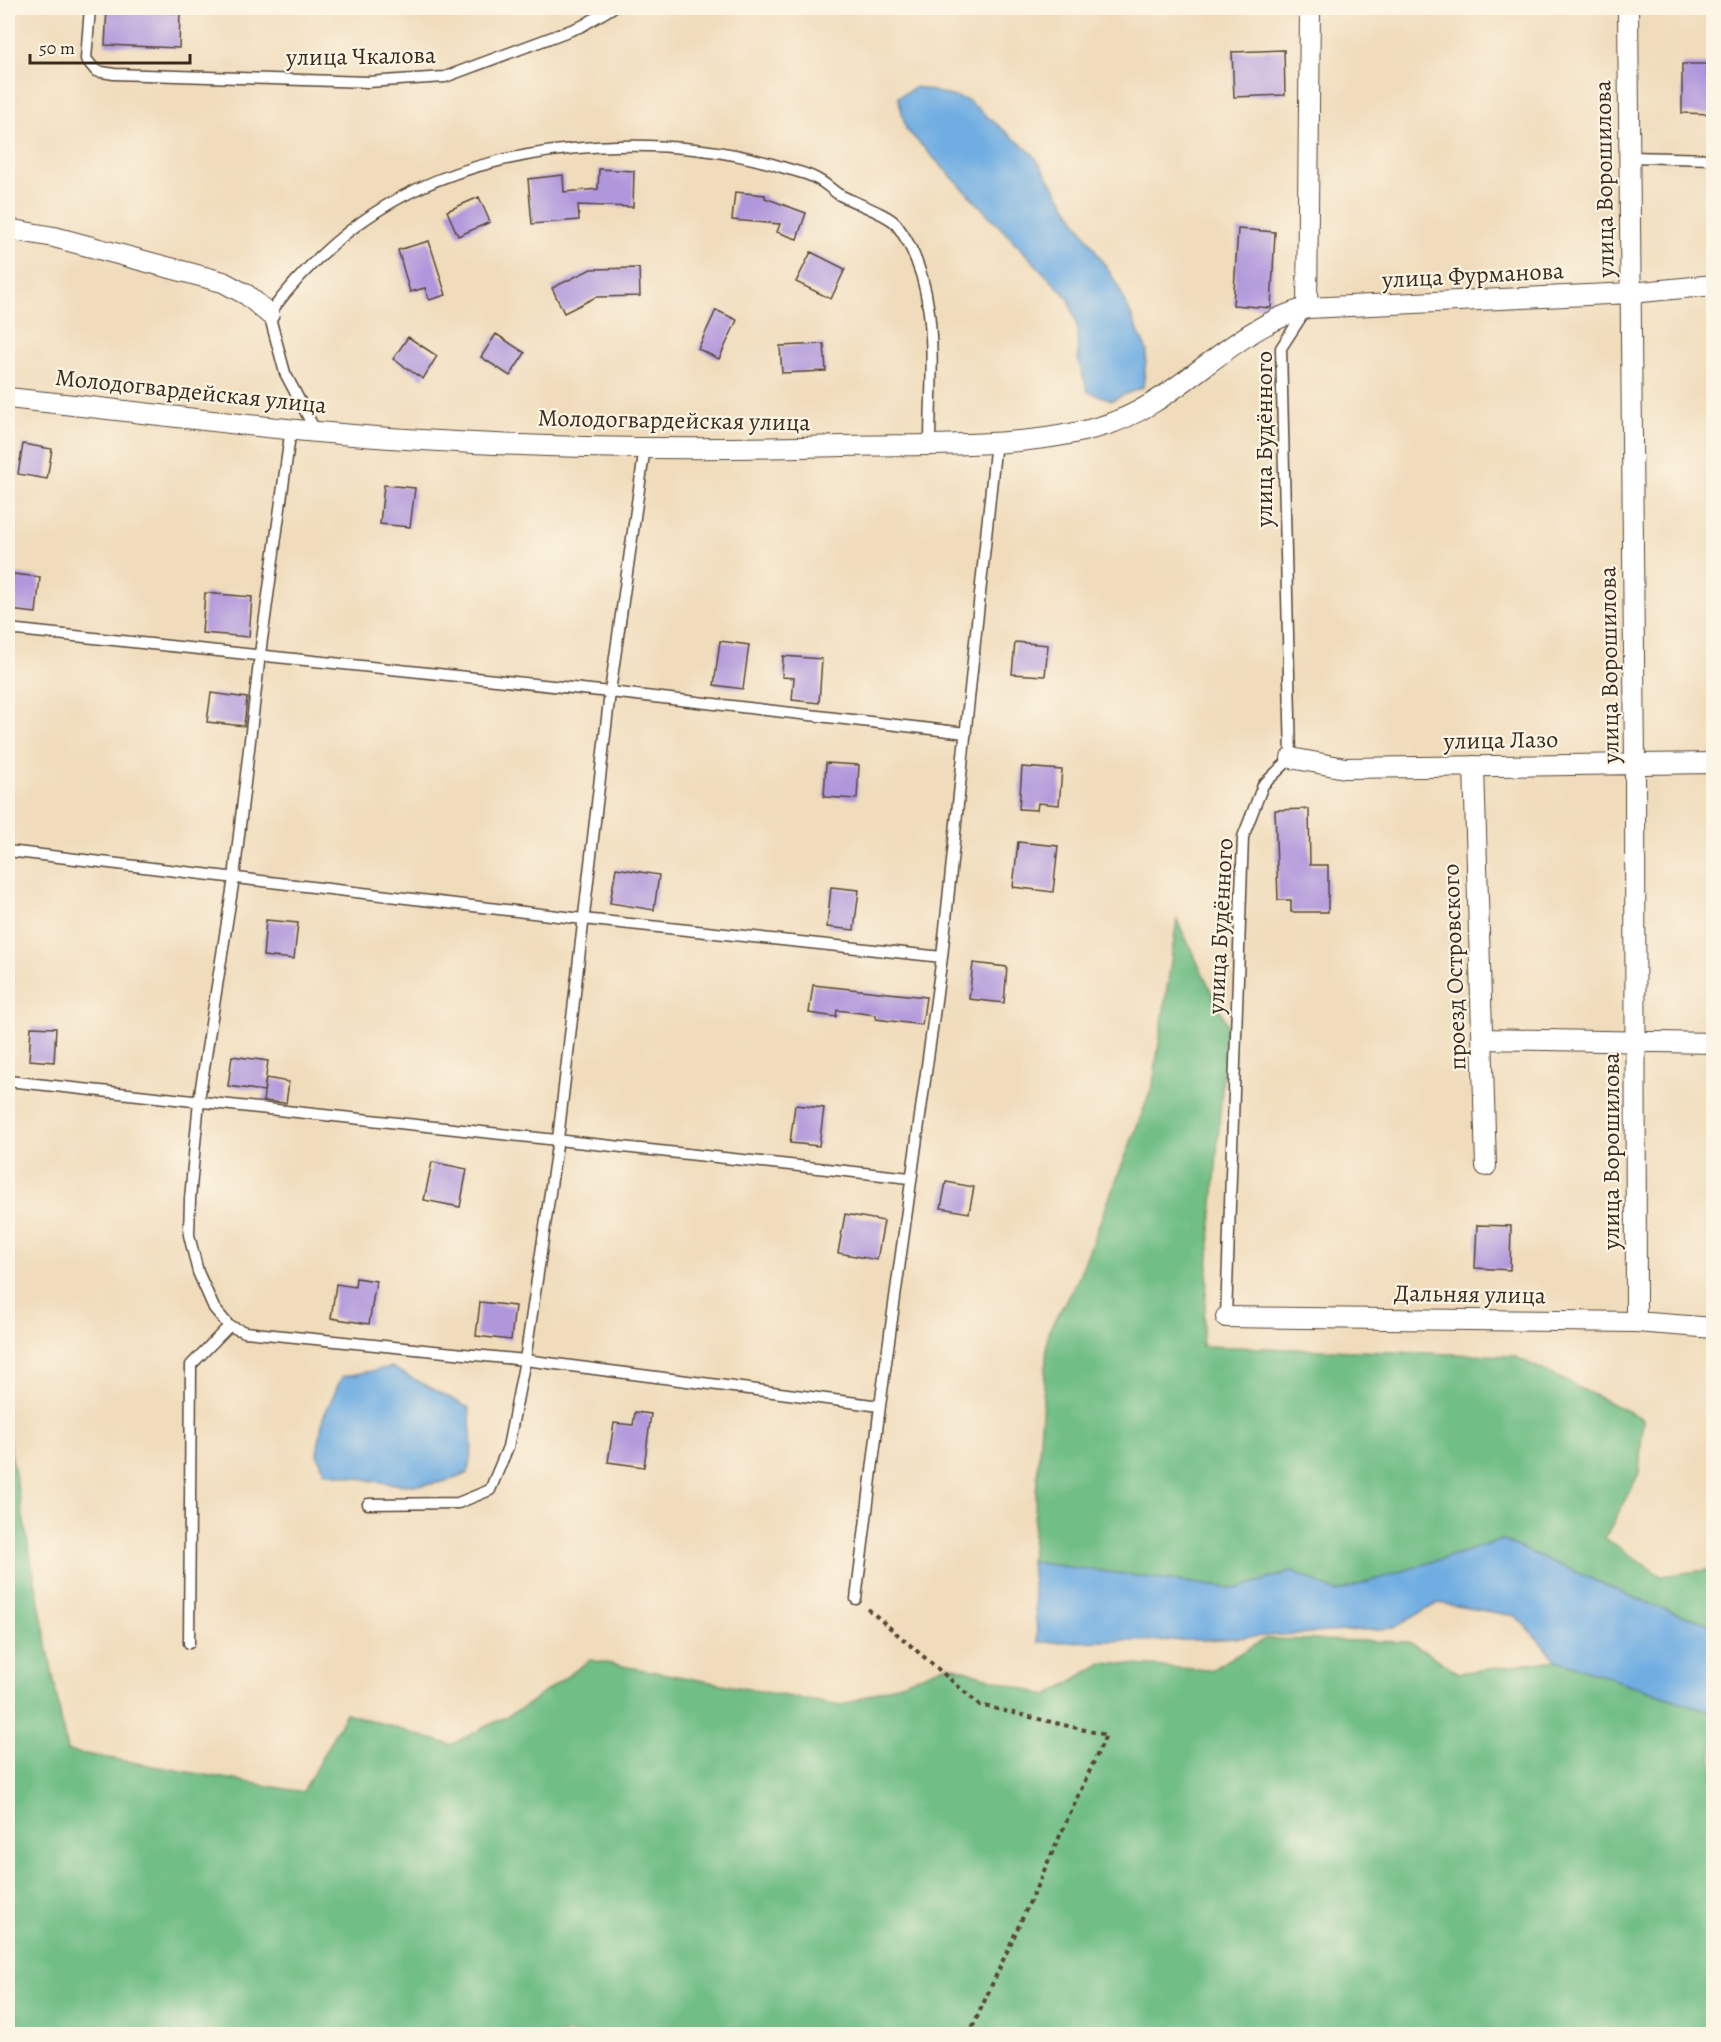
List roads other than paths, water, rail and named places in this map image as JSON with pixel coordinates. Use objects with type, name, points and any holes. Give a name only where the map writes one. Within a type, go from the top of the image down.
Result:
[{"type":"street","points":[[1307,308],[1310,8]]},
{"type":"street","name":"улица Ворошилова","points":[[1628,8],[1637,1043],[1636,1322]]},
{"type":"street","points":[[8,229],[54,237],[224,282],[247,295],[269,314]]},
{"type":"street","name":"улица Фурманова","points":[[1307,308],[1631,293],[1713,285]]},
{"type":"street","name":"Молодогвардейская улица","points":[[8,398],[421,440],[645,447],[783,448],[996,441],[1099,427],[1144,409],[1267,323],[1307,308]]},
{"type":"street","name":"улица Лазо","points":[[1291,758],[1345,768],[1713,763]]},
{"type":"street","name":"проезд Островского","points":[[1474,766],[1486,1166]]},
{"type":"street","points":[[1482,1039],[1713,1043]]},
{"type":"street","name":"Дальняя улица","points":[[1226,1317],[1636,1322],[1713,1328]]},
{"type":"lane","name":"улица Чкалова","points":[[90,8],[86,59],[96,71],[114,74],[368,82],[445,77],[582,26],[612,8]]},
{"type":"lane","points":[[315,430],[285,373],[269,314],[302,274],[356,225],[416,189],[467,169],[528,155],[599,146],[683,148],[759,159],[815,178],[849,201],[893,221],[904,236],[922,274],[931,313],[930,444]]},
{"type":"lane","points":[[1629,158],[1713,159]]},
{"type":"lane","name":"улица Будённого","points":[[1226,1317],[1243,837],[1263,785],[1291,758],[1281,348],[1307,308]]},
{"type":"lane","points":[[291,428],[260,654],[234,878],[198,1100],[189,1235],[198,1272],[214,1308],[229,1326],[245,1332],[525,1360],[880,1406]]},
{"type":"lane","points":[[856,1599],[910,1178],[942,957],[996,441]]},
{"type":"lane","points":[[368,1504],[458,1503],[490,1490],[508,1447],[525,1360],[558,1139],[610,692],[645,447]]},
{"type":"lane","points":[[8,629],[260,654],[966,733]]},
{"type":"lane","points":[[8,851],[583,919],[942,957]]},
{"type":"lane","points":[[8,1081],[910,1178]]},
{"type":"lane","points":[[189,1643],[191,1365],[229,1326]]},
{"type":"water","points":[[916,87],[967,100],[1033,154],[1117,284],[1147,351],[1143,387],[1112,400],[1088,392],[1078,359],[1077,326],[1069,299],[906,129],[898,97]]},
{"type":"water","points":[[391,1367],[469,1408],[472,1446],[468,1473],[451,1480],[416,1485],[379,1482],[325,1472],[317,1454],[323,1418],[342,1377]]},
{"type":"water","points":[[1502,1540],[1651,1605],[1713,1625],[1713,1713],[1557,1660],[1516,1616],[1438,1603],[1394,1628],[1203,1640],[1038,1642],[1031,1562],[1236,1589],[1293,1571],[1336,1592]]}]
